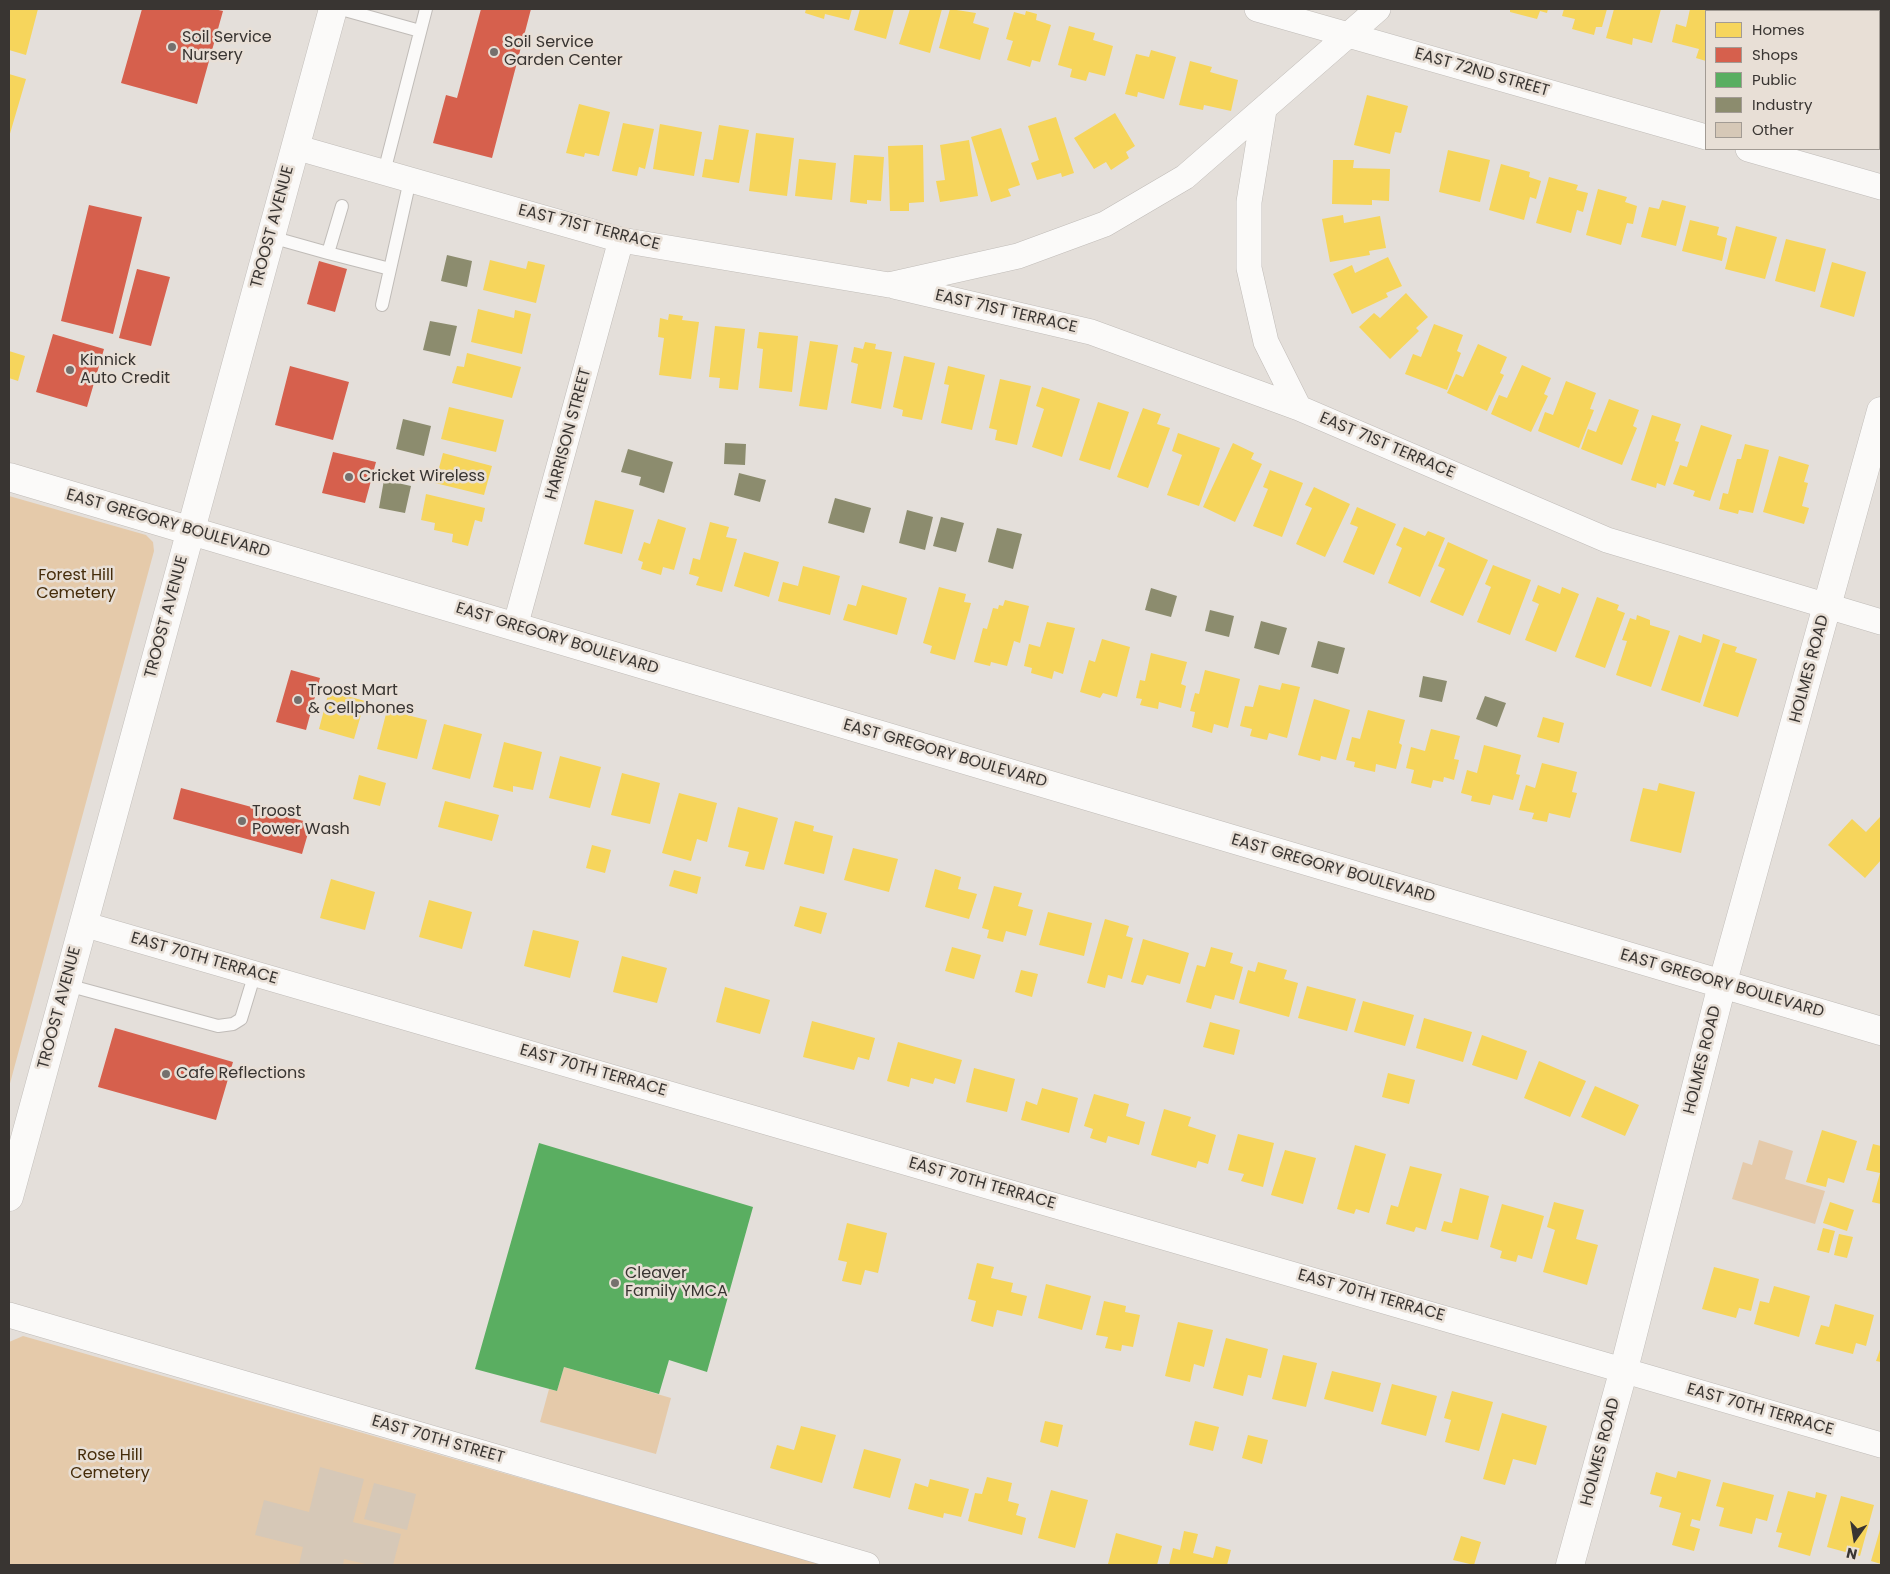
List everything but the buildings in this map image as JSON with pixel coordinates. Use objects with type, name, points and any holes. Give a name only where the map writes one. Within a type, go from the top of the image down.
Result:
[{"type":"main road","name":"TROOST AVENUE","points":[[9,1197],[333,9]]},
{"type":"main road","name":"HOLMES ROAD","points":[[1570,1565],[1624,1369],[1722,985],[1881,412]]},
{"type":"main road","name":"EAST GREGORY BOULEVARD","points":[[9,477],[1881,1031]]},
{"type":"street","name":"EAST 72ND STREET","points":[[1257,9],[1705,137]]},
{"type":"street","name":"EAST 71ST TERRACE","points":[[889,285],[1018,256],[1105,224],[1185,177],[1378,9]]},
{"type":"street","points":[[1264,110],[1249,202],[1249,268],[1266,342],[1300,408]]},
{"type":"street","name":"EAST 71ST TERRACE","points":[[295,147],[621,240],[889,285],[1091,332],[1300,408],[1607,540],[1881,622]]},
{"type":"street","points":[[1752,150],[1881,187]]},
{"type":"street","name":"HARRISON STREET","points":[[515,627],[621,240]]},
{"type":"street","name":"EAST 70TH TERRACE","points":[[83,924],[1881,1445]]},
{"type":"street","name":"EAST 70TH STREET","points":[[9,1315],[867,1565]]},
{"type":"lane","points":[[341,9],[420,31]]},
{"type":"lane","points":[[384,172],[426,9]]},
{"type":"lane","points":[[382,305],[410,180]]},
{"type":"lane","points":[[328,253],[342,206]]},
{"type":"lane","points":[[271,237],[390,269]]},
{"type":"lane","points":[[67,985],[218,1026],[233,1024],[241,1018],[255,974]]},
{"type":"green space","name":"Forest Hill Cemetery","points":[[9,496],[146,535],[153,542],[154,551],[9,1087]]},
{"type":"green space","points":[[1759,1140],[1793,1151],[1785,1179],[1825,1191],[1815,1224],[1732,1199],[1743,1162],[1752,1165]]},
{"type":"green space","name":"Rose Hill Cemetery","points":[[23,1336],[824,1565],[9,1565],[9,1342]]},
{"type":"green space","points":[[564,1367],[671,1398],[656,1454],[540,1422],[549,1389],[557,1391]]},
{"type":"place","name":"Soil Service Nursery","points":[[172,47]]},
{"type":"place","name":"Soil Service Garden Center","points":[[494,52]]},
{"type":"place","name":"Kinnick Auto Credit","points":[[70,370]]},
{"type":"place","name":"Cricket Wireless","points":[[349,477]]},
{"type":"place","name":"Troost Mart & Cellphones","points":[[298,700]]},
{"type":"place","name":"Troost Power Wash","points":[[242,821]]},
{"type":"place","name":"Cafe Reflections","points":[[166,1074]]},
{"type":"place","name":"Cleaver Family YMCA","points":[[615,1283]]}]
